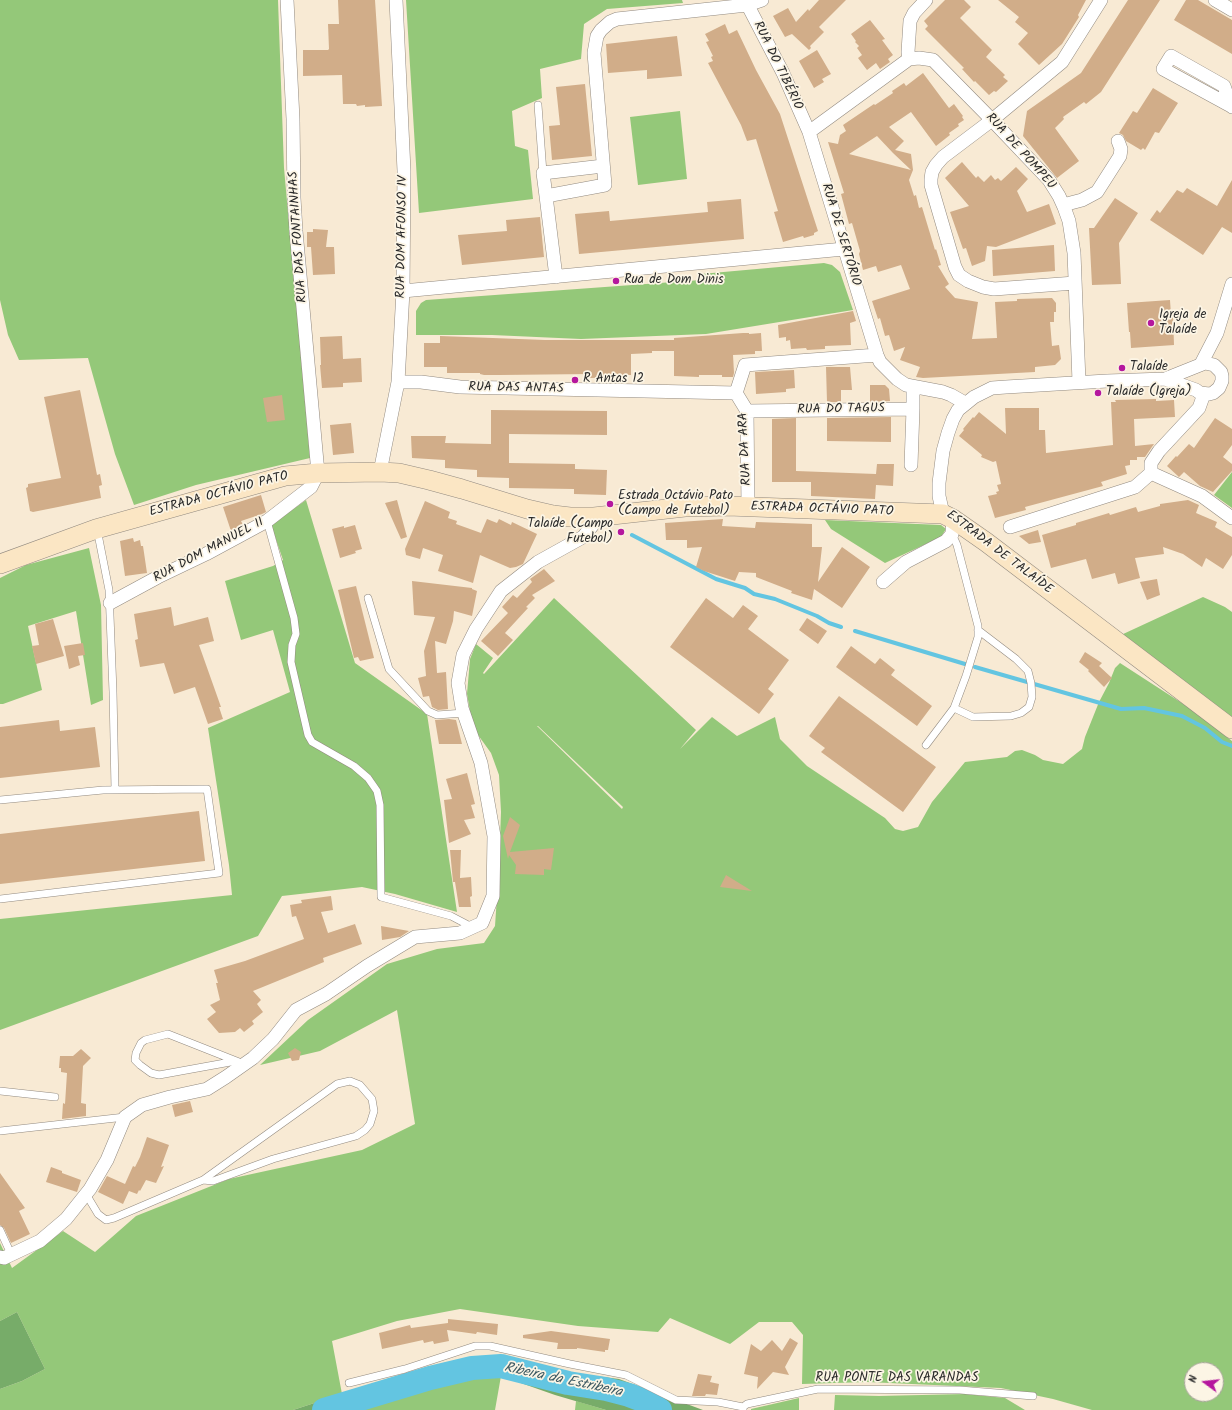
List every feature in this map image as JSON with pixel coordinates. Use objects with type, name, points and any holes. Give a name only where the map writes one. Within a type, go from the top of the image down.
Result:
[{"type":"street","name":"RUA DAS FONTAINHAS","points":[[287,0],[293,119],[296,231],[318,473]]},
{"type":"street","name":"RUA DOM AFONSO IV","points":[[380,472],[398,382],[403,291],[404,171],[396,0]]},
{"type":"street","points":[[546,196],[604,185],[594,53],[597,36],[601,30],[610,22],[617,19],[762,0]]},
{"type":"street","points":[[809,132],[909,59],[910,21],[914,13],[926,0]]},
{"type":"street","points":[[1075,283],[994,289],[983,287],[968,281],[959,274],[955,267],[931,185],[932,172],[943,157],[992,120],[1062,62],[1101,0]]},
{"type":"street","points":[[1216,0],[1232,10]]},
{"type":"street","name":"RUA DO TIBÉRIO","points":[[746,3],[783,73],[809,132]]},
{"type":"street","points":[[1171,56],[1224,86],[1231,106],[1163,69],[1171,56]]},
{"type":"street","name":"RUA DE POMPEU","points":[[909,59],[919,58],[933,60],[1049,180],[1063,205],[1072,235],[1079,382]]},
{"type":"street","name":"RUA DE SERTÓRIO","points":[[809,132],[877,355],[886,368],[897,379],[906,385],[942,392],[965,403]]},
{"type":"street","points":[[1063,205],[1082,200],[1097,192],[1120,156],[1118,141]]},
{"type":"street","points":[[556,276],[543,173],[603,166]]},
{"type":"street","points":[[403,291],[844,249]]},
{"type":"street","points":[[1232,284],[1229,306],[1217,333],[1199,365],[1191,375],[1193,386],[1200,392],[1213,393],[1232,381]]},
{"type":"street","points":[[736,393],[745,366],[877,355]]},
{"type":"street","points":[[1199,365],[1210,363],[1218,368],[1222,376],[1222,381],[1219,388]]},
{"type":"street","name":"ESTRADA DE TALAÍDE","points":[[1199,365],[1165,379],[1079,382],[992,388],[981,392],[958,410],[948,432],[943,451],[939,496],[949,522],[986,542],[1232,729]]},
{"type":"street","name":"ESTRADA DE TALAÍDE","points":[[1165,379],[1200,392]]},
{"type":"street","name":"RUA DAS ANTAS","points":[[398,382],[421,382],[460,387],[736,393]]},
{"type":"street","points":[[911,465],[913,387]]},
{"type":"street","points":[[1010,527],[1135,487],[1150,473],[1151,463],[1159,451],[1199,408],[1200,392]]},
{"type":"street","name":"RUA DA ARA","points":[[736,393],[747,411],[748,507]]},
{"type":"street","name":"RUA DO TAGUS","points":[[747,411],[913,409]]},
{"type":"street","name":"ESTRADA OCTÁVIO PATO","points":[[0,564],[96,528],[285,476],[318,473],[400,473],[527,509],[570,517],[594,517],[685,507],[728,506],[949,522]]},
{"type":"street","name":"RUA DOM MANUEL II","points":[[110,603],[267,521],[310,487],[318,473]]},
{"type":"street","points":[[1150,473],[1202,496],[1232,518]]},
{"type":"street","points":[[6,1256],[40,1241],[66,1219],[86,1194],[107,1160],[125,1117],[142,1105],[207,1088],[226,1077],[240,1062],[253,1058],[273,1039],[296,1010],[326,994],[367,966],[416,938],[460,933],[482,923],[493,896],[494,836],[481,763],[464,713],[458,683],[463,655],[476,629],[501,591],[538,562],[583,537],[592,526],[594,517]]},
{"type":"street","points":[[882,582],[906,562],[946,541],[949,522]]},
{"type":"lane","points":[[538,105],[543,173]]},
{"type":"lane","points":[[267,521],[294,618],[296,634],[292,645],[291,662],[308,735],[312,742],[354,766],[368,778],[377,791],[380,805],[381,897],[451,916],[472,927]]},
{"type":"lane","points":[[926,745],[954,708],[978,637],[978,630],[957,545],[949,522]]},
{"type":"lane","points":[[96,528],[109,590],[110,603],[115,789]]},
{"type":"lane","points":[[368,598],[389,669],[428,711],[436,715],[464,713]]},
{"type":"lane","points":[[954,708],[973,716],[1010,716],[1021,713],[1030,707],[1032,697],[1028,671],[1016,659],[978,630]]},
{"type":"lane","points":[[0,800],[115,789],[207,789],[219,873],[0,899]]},
{"type":"lane","points":[[168,1034],[240,1062],[159,1075],[151,1073],[135,1060],[136,1053],[141,1043],[145,1040],[168,1034]]},
{"type":"lane","points":[[86,1194],[98,1214],[106,1220],[114,1218],[203,1180],[338,1084],[350,1081],[360,1085],[372,1099],[374,1110],[370,1124],[365,1130],[356,1136],[273,1159],[213,1181],[203,1180]]},
{"type":"lane","points":[[0,1091],[55,1097]]},
{"type":"lane","points":[[0,1131],[125,1117]]},
{"type":"lane","points":[[0,1230],[6,1256]]},
{"type":"lane","points":[[349,1383],[405,1368],[475,1346],[490,1346],[626,1375],[676,1400],[718,1402],[743,1408]]},
{"type":"lane","name":"RUA PONTE DAS VARANDAS","points":[[743,1408],[746,1404],[818,1389],[960,1390],[1033,1396]]},
{"type":"green space","points":[[0,0],[278,0],[284,168],[310,458],[196,485],[134,505],[115,454],[88,358],[19,360],[8,335],[0,300]]},
{"type":"green space","points":[[406,0],[682,0],[683,3],[607,9],[584,24],[581,59],[540,69],[542,98],[512,111],[515,146],[528,150],[533,199],[419,213]]},
{"type":"green space","points":[[680,111],[687,179],[638,185],[630,117]]},
{"type":"green space","points":[[824,263],[832,265],[840,272],[853,310],[706,334],[581,339],[492,335],[416,335],[416,311],[421,303],[426,300],[701,280],[701,274]]},
{"type":"green space","points":[[1232,472],[1232,508],[1214,495]]},
{"type":"green space","points":[[306,500],[355,663],[427,714],[457,912],[395,894],[362,887],[282,896],[258,936],[0,1030],[0,919],[232,895],[229,865],[208,728],[290,692],[273,630],[241,640],[225,581],[273,566],[283,560],[271,525]]},
{"type":"green space","points":[[825,520],[941,525],[946,529],[941,537],[885,563],[831,529]]},
{"type":"green space","points":[[89,548],[101,605],[103,700],[91,705],[76,611],[28,626],[42,690],[0,704],[0,578],[26,565]]},
{"type":"green space","points":[[1203,597],[1225,607],[1232,612],[1232,718],[1121,635]]},
{"type":"green space","points":[[554,598],[696,730],[680,749],[712,717],[737,736],[775,717],[780,739],[807,766],[885,818],[895,829],[903,831],[918,827],[932,802],[965,762],[1007,757],[1015,751],[1022,750],[1043,760],[1063,764],[1082,749],[1085,737],[1099,702],[1115,668],[1120,663],[1191,709],[1232,741],[1232,1410],[1092,1410],[1053,1399],[1001,1388],[867,1382],[802,1384],[803,1335],[792,1322],[759,1322],[730,1344],[670,1318],[658,1332],[578,1326],[460,1309],[397,1321],[332,1341],[342,1394],[293,1410],[0,1410],[0,1389],[22,1381],[45,1369],[17,1312],[0,1321],[0,1243],[12,1268],[63,1231],[95,1252],[136,1216],[229,1179],[362,1150],[415,1124],[397,1010],[320,1051],[260,1065],[308,1020],[387,964],[437,949],[484,943],[495,926],[501,812],[499,775],[491,753],[473,728],[467,694],[470,659],[476,644],[493,658],[483,673],[484,674]],"holes":[[[537,726],[623,807],[622,809]]]},
{"type":"green space","points":[[17,1312],[45,1369],[22,1381],[0,1389],[0,1321]]},
{"type":"green space","points":[[511,1359],[557,1371],[619,1379],[703,1410],[606,1410],[555,1395],[501,1376],[464,1379],[376,1401],[348,1410],[293,1410],[342,1394],[437,1368]]},
{"type":"green space","points":[[501,1376],[495,1410],[348,1410],[376,1401],[464,1379]]},
{"type":"green space","points":[[965,1394],[1005,1398],[1025,1410],[834,1410],[835,1395],[879,1396]]},
{"type":"green space","points":[[799,1398],[799,1410],[751,1410],[751,1409]]},
{"type":"green space","points":[[576,1401],[606,1410],[575,1410]]},
{"type":"building","points":[[338,0],[375,0],[382,106],[365,107],[365,105],[357,106],[356,104],[343,104],[342,75],[303,76],[303,50],[329,49],[328,24],[339,24]]},
{"type":"building","points":[[819,0],[846,0],[819,27],[824,32],[810,46],[811,48],[809,50],[792,34],[785,37],[773,16],[788,8],[796,22]]},
{"type":"building","points":[[945,0],[964,0],[971,7],[960,18],[992,50],[986,57],[1005,75],[1003,77],[1008,81],[996,92],[994,91],[989,95],[975,81],[974,82],[962,69],[964,68],[925,29],[928,26],[924,21]]},
{"type":"building","points":[[998,0],[1086,0],[1078,15],[1079,17],[1062,44],[1039,65],[1018,44],[1028,33],[1015,22],[1019,17]]},
{"type":"building","points":[[1128,0],[1160,0],[1101,92],[1086,104],[1084,102],[1063,117],[1064,119],[1055,128],[1079,161],[1057,178],[1023,136],[1027,111],[1081,73]]},
{"type":"building","points":[[1186,0],[1198,0],[1232,20],[1232,54],[1174,20]]},
{"type":"building","points":[[870,20],[885,39],[882,40],[893,55],[888,59],[890,62],[880,69],[876,63],[867,70],[858,58],[862,55],[857,48],[859,46],[851,34]]},
{"type":"building","points":[[725,24],[729,34],[737,30],[756,70],[780,114],[818,231],[814,233],[814,235],[804,238],[803,236],[783,242],[774,212],[778,211],[756,139],[747,141],[741,125],[708,63],[713,61],[711,57],[713,56],[706,42],[709,41],[705,34]]},
{"type":"building","points":[[677,36],[682,76],[647,79],[647,70],[608,73],[606,44]]},
{"type":"building","points":[[817,50],[831,74],[822,79],[824,82],[814,88],[799,61]]},
{"type":"building","points":[[923,73],[949,108],[954,104],[963,116],[962,117],[964,120],[958,124],[959,126],[949,133],[950,135],[936,146],[911,112],[889,127],[904,141],[895,150],[911,154],[913,170],[909,180],[914,196],[916,195],[919,208],[922,207],[941,265],[938,266],[949,284],[945,287],[955,298],[978,302],[972,339],[997,338],[995,302],[1017,301],[1017,299],[1052,298],[1056,303],[1056,312],[1054,312],[1054,322],[1050,322],[1052,346],[1059,345],[1061,359],[1055,365],[1035,367],[1035,372],[923,378],[916,377],[920,367],[900,360],[905,347],[894,351],[889,335],[885,336],[880,318],[878,319],[872,301],[910,289],[901,265],[878,272],[876,266],[863,270],[859,254],[860,251],[852,223],[849,224],[841,194],[844,193],[828,142],[838,144],[840,135],[846,131],[843,125],[893,93],[892,91],[904,83],[906,86]],"holes":[[[877,136],[911,170],[849,154]]]},
{"type":"building","points":[[585,84],[592,156],[552,160],[549,126],[560,125],[556,87]]},
{"type":"building","points":[[1153,88],[1178,103],[1159,133],[1155,132],[1145,150],[1143,148],[1141,150],[1126,141],[1123,135],[1119,133],[1133,111],[1137,113]]},
{"type":"building","points":[[962,162],[976,178],[978,176],[984,182],[991,175],[995,180],[998,178],[1001,181],[1016,167],[1028,179],[1017,191],[1027,212],[1049,204],[1056,224],[996,247],[987,246],[985,261],[972,266],[966,248],[963,249],[950,212],[969,206],[945,178]]},
{"type":"building","points":[[1232,180],[1232,233],[1222,227],[1203,255],[1150,220],[1157,210],[1160,213],[1177,190],[1183,193],[1187,188],[1217,206]]},
{"type":"building","points":[[1115,198],[1138,213],[1119,243],[1121,284],[1092,285],[1089,228],[1094,228]]},
{"type":"building","points":[[741,199],[744,239],[579,254],[575,214],[609,211],[610,221],[708,212],[707,202]]},
{"type":"building","points":[[540,217],[544,257],[462,265],[458,235],[507,231],[506,220]]},
{"type":"building","points":[[313,229],[328,230],[326,247],[334,247],[335,274],[313,275],[311,247],[307,247],[307,232],[313,232]]},
{"type":"building","points":[[1054,245],[1055,271],[993,276],[992,250]]},
{"type":"building","name":"Igreja de Talaíde","points":[[1170,300],[1171,315],[1173,315],[1174,345],[1131,348],[1127,303]]},
{"type":"building","points":[[853,311],[856,321],[850,323],[851,345],[825,346],[825,349],[791,349],[790,340],[786,341],[786,337],[779,338],[778,325]]},
{"type":"building","points":[[761,333],[762,351],[755,351],[755,354],[733,355],[733,377],[722,377],[722,375],[699,375],[699,377],[674,376],[674,351],[652,351],[652,353],[631,354],[631,375],[624,375],[624,377],[590,378],[590,374],[484,375],[480,373],[447,373],[447,367],[424,367],[424,343],[440,343],[440,336],[545,340],[674,340],[674,338]]},
{"type":"building","points":[[342,336],[343,359],[361,358],[362,382],[343,383],[343,387],[322,388],[320,337]]},
{"type":"building","points":[[826,367],[850,367],[852,390],[841,390],[841,402],[827,402]]},
{"type":"building","points":[[794,370],[795,388],[786,389],[786,392],[756,394],[755,372]]},
{"type":"building","points":[[870,385],[885,385],[889,389],[890,401],[870,402]]},
{"type":"building","points":[[80,390],[97,475],[100,474],[102,485],[99,486],[101,498],[33,512],[30,511],[26,488],[28,487],[28,484],[61,478],[44,397]]},
{"type":"building","points":[[282,395],[285,420],[267,422],[263,398]]},
{"type":"building","points":[[1156,399],[1156,401],[1174,400],[1175,417],[1134,419],[1135,446],[1154,444],[1145,457],[1137,457],[1137,460],[1130,460],[1130,465],[1125,466],[1127,474],[1101,482],[1103,486],[1025,507],[1026,510],[995,518],[988,496],[997,494],[996,492],[999,491],[997,485],[1001,484],[996,461],[993,462],[981,457],[982,455],[959,436],[973,417],[974,418],[979,412],[1006,434],[1005,408],[1039,408],[1039,430],[1045,430],[1046,453],[1113,445],[1111,402],[1116,402],[1115,400]]},
{"type":"building","points":[[491,410],[607,411],[607,435],[509,434],[509,463],[575,464],[575,469],[607,470],[606,495],[574,494],[574,489],[509,488],[509,478],[477,477],[477,470],[445,468],[445,460],[412,458],[411,436],[446,436],[445,443],[491,444]]},
{"type":"building","points":[[891,417],[891,442],[827,441],[827,418]]},
{"type":"building","points":[[796,418],[796,471],[876,474],[877,464],[894,464],[893,486],[876,485],[875,499],[811,496],[811,482],[772,482],[772,419]]},
{"type":"building","points":[[1215,418],[1232,429],[1232,445],[1223,457],[1232,464],[1232,471],[1213,492],[1200,486],[1184,472],[1179,477],[1167,466],[1189,444],[1194,448]]},
{"type":"building","points":[[351,423],[354,453],[333,455],[330,425]]},
{"type":"building","points":[[261,495],[266,512],[241,521],[243,525],[231,531],[223,507]]},
{"type":"building","points":[[397,500],[407,537],[401,539],[385,503]]},
{"type":"building","points":[[1188,500],[1199,505],[1196,513],[1217,522],[1215,527],[1232,537],[1232,555],[1223,569],[1206,558],[1202,567],[1183,554],[1163,547],[1164,554],[1135,558],[1140,578],[1118,584],[1115,573],[1092,579],[1086,559],[1051,568],[1042,535],[1109,513],[1110,515],[1136,507],[1138,512],[1160,506],[1160,504]]},
{"type":"building","points":[[425,501],[450,512],[448,518],[457,521],[456,524],[481,533],[487,519],[497,523],[499,519],[511,525],[512,522],[537,534],[523,564],[516,567],[510,568],[480,555],[473,583],[438,571],[443,555],[423,548],[420,559],[406,555],[405,549]]},
{"type":"building","points":[[723,519],[722,526],[755,528],[756,522],[812,524],[812,547],[822,547],[818,582],[842,547],[870,567],[842,608],[814,589],[812,600],[791,593],[792,591],[756,577],[756,573],[739,572],[735,581],[704,571],[696,567],[702,547],[687,548],[687,540],[666,540],[665,523]]},
{"type":"building","points":[[355,525],[362,549],[355,551],[356,553],[340,558],[332,529]]},
{"type":"building","points":[[1038,530],[1041,542],[1029,544],[1019,536]]},
{"type":"building","points":[[133,538],[134,542],[140,540],[141,546],[143,546],[147,573],[125,576],[120,541]]},
{"type":"building","points":[[544,569],[555,581],[532,595],[535,598],[526,607],[528,608],[505,633],[513,640],[498,656],[481,641],[508,613],[502,607],[513,595],[517,598],[532,582],[530,579]]},
{"type":"building","points":[[1157,579],[1160,595],[1147,600],[1140,582]]},
{"type":"building","points":[[412,581],[472,588],[477,591],[472,616],[454,611],[453,621],[446,644],[435,641],[437,673],[446,672],[448,709],[438,710],[432,707],[429,696],[423,697],[418,678],[426,676],[424,651],[435,617],[414,615]]},
{"type":"building","points":[[356,586],[374,658],[360,661],[358,657],[354,658],[338,590]]},
{"type":"building","points":[[706,598],[733,618],[743,605],[758,616],[748,629],[789,660],[768,689],[774,694],[759,714],[670,647]]},
{"type":"building","points":[[171,607],[174,626],[208,617],[214,641],[199,645],[221,707],[219,707],[223,719],[208,724],[195,687],[174,694],[164,663],[140,667],[135,640],[138,639],[134,614]]},
{"type":"building","points":[[807,618],[827,631],[818,644],[799,630]]},
{"type":"building","points":[[53,619],[64,656],[36,664],[32,646],[39,645],[35,624]]},
{"type":"building","points":[[83,643],[85,655],[78,656],[80,665],[69,669],[64,646]]},
{"type":"building","points":[[851,646],[875,664],[880,658],[895,670],[891,675],[932,706],[917,726],[836,667]]},
{"type":"building","points":[[1085,652],[1102,663],[1099,666],[1112,678],[1104,687],[1088,671],[1089,670],[1079,662]]},
{"type":"building","points":[[839,696],[936,767],[903,812],[821,752],[825,748],[809,736]]},
{"type":"building","points":[[59,720],[60,731],[95,727],[100,767],[0,778],[0,727]]},
{"type":"building","points":[[435,720],[456,720],[462,744],[439,744]]},
{"type":"building","points":[[467,773],[475,804],[471,805],[475,818],[464,820],[471,834],[449,843],[444,800],[452,799],[446,779]]},
{"type":"building","points":[[199,811],[205,861],[0,884],[0,834]]},
{"type":"building","points":[[510,817],[520,825],[510,852],[554,848],[551,870],[544,869],[544,875],[515,874],[516,865],[509,855],[508,859],[503,836]]},
{"type":"building","points":[[450,850],[461,850],[460,878],[471,877],[471,907],[459,907],[455,882],[453,882]]},
{"type":"building","points":[[726,875],[752,891],[720,887]]},
{"type":"building","points":[[331,896],[333,910],[321,912],[328,933],[355,924],[362,944],[323,958],[324,962],[253,991],[261,1000],[257,1004],[263,1012],[252,1021],[254,1024],[244,1032],[240,1028],[235,1032],[219,1033],[207,1019],[216,1012],[210,1005],[220,1000],[216,983],[218,983],[214,970],[245,961],[304,939],[296,916],[292,917],[290,905],[302,903],[301,900]]},
{"type":"building","points":[[381,926],[409,931],[400,937],[382,940]]},
{"type":"building","points":[[295,1048],[301,1052],[299,1060],[292,1061],[288,1053]]},
{"type":"building","points":[[81,1049],[91,1058],[83,1066],[81,1103],[86,1104],[86,1116],[62,1119],[63,1103],[65,1104],[67,1073],[61,1072],[61,1068],[59,1068],[60,1056],[73,1056]]},
{"type":"building","points":[[190,1101],[193,1112],[175,1117],[172,1105]]},
{"type":"building","points":[[147,1137],[169,1145],[161,1167],[164,1166],[156,1183],[146,1180],[137,1194],[129,1191],[123,1204],[98,1192],[107,1176],[125,1184],[133,1166],[135,1167],[140,1157]]},
{"type":"building","points":[[51,1167],[81,1180],[77,1192],[46,1182]]},
{"type":"building","points":[[0,1173],[25,1208],[19,1211],[30,1234],[11,1243],[4,1228],[0,1225]]},
{"type":"building","points":[[448,1319],[498,1324],[497,1335],[447,1330],[449,1341],[434,1344],[433,1341],[424,1343],[423,1340],[382,1349],[379,1333],[410,1325],[411,1328],[448,1323]]},
{"type":"building","points":[[551,1331],[610,1339],[608,1350],[605,1350],[605,1352],[577,1348],[557,1349],[558,1343],[523,1338],[523,1335]]},
{"type":"building","points":[[790,1338],[798,1343],[785,1367],[789,1375],[773,1372],[757,1389],[758,1377],[744,1374],[751,1344],[761,1351],[772,1340],[782,1351]]},
{"type":"building","points":[[698,1374],[712,1376],[710,1382],[719,1384],[717,1395],[706,1394],[705,1396],[692,1396]]},
{"type":"waterway","points":[[632,535],[716,579],[745,588],[754,594],[775,599],[841,627]]},
{"type":"waterway","points":[[855,631],[965,664]]},
{"type":"waterway","points":[[975,667],[1121,709],[1144,708],[1182,716],[1205,728],[1222,742],[1232,746]]},
{"type":"waterway","name":"Ribeira da Estribeira","points":[[324,1410],[430,1378],[472,1368],[501,1366],[568,1383],[606,1389],[629,1395],[650,1403],[660,1410]]},
{"type":"place","name":"Rua de Dom Dinis","points":[[616,281]]},
{"type":"place","name":"Igreja de Talaíde","points":[[1151,323]]},
{"type":"place","name":"Talaíde","points":[[1122,368]]},
{"type":"place","name":"R Antas 12","points":[[575,380]]},
{"type":"place","name":"Talaíde (Igreja)","points":[[1098,393]]},
{"type":"place","name":"Estrada Octávio Pato (Campo de Futebol)","points":[[610,504]]},
{"type":"place","name":"Talaíde (Campo Futebol)","points":[[621,532]]}]
